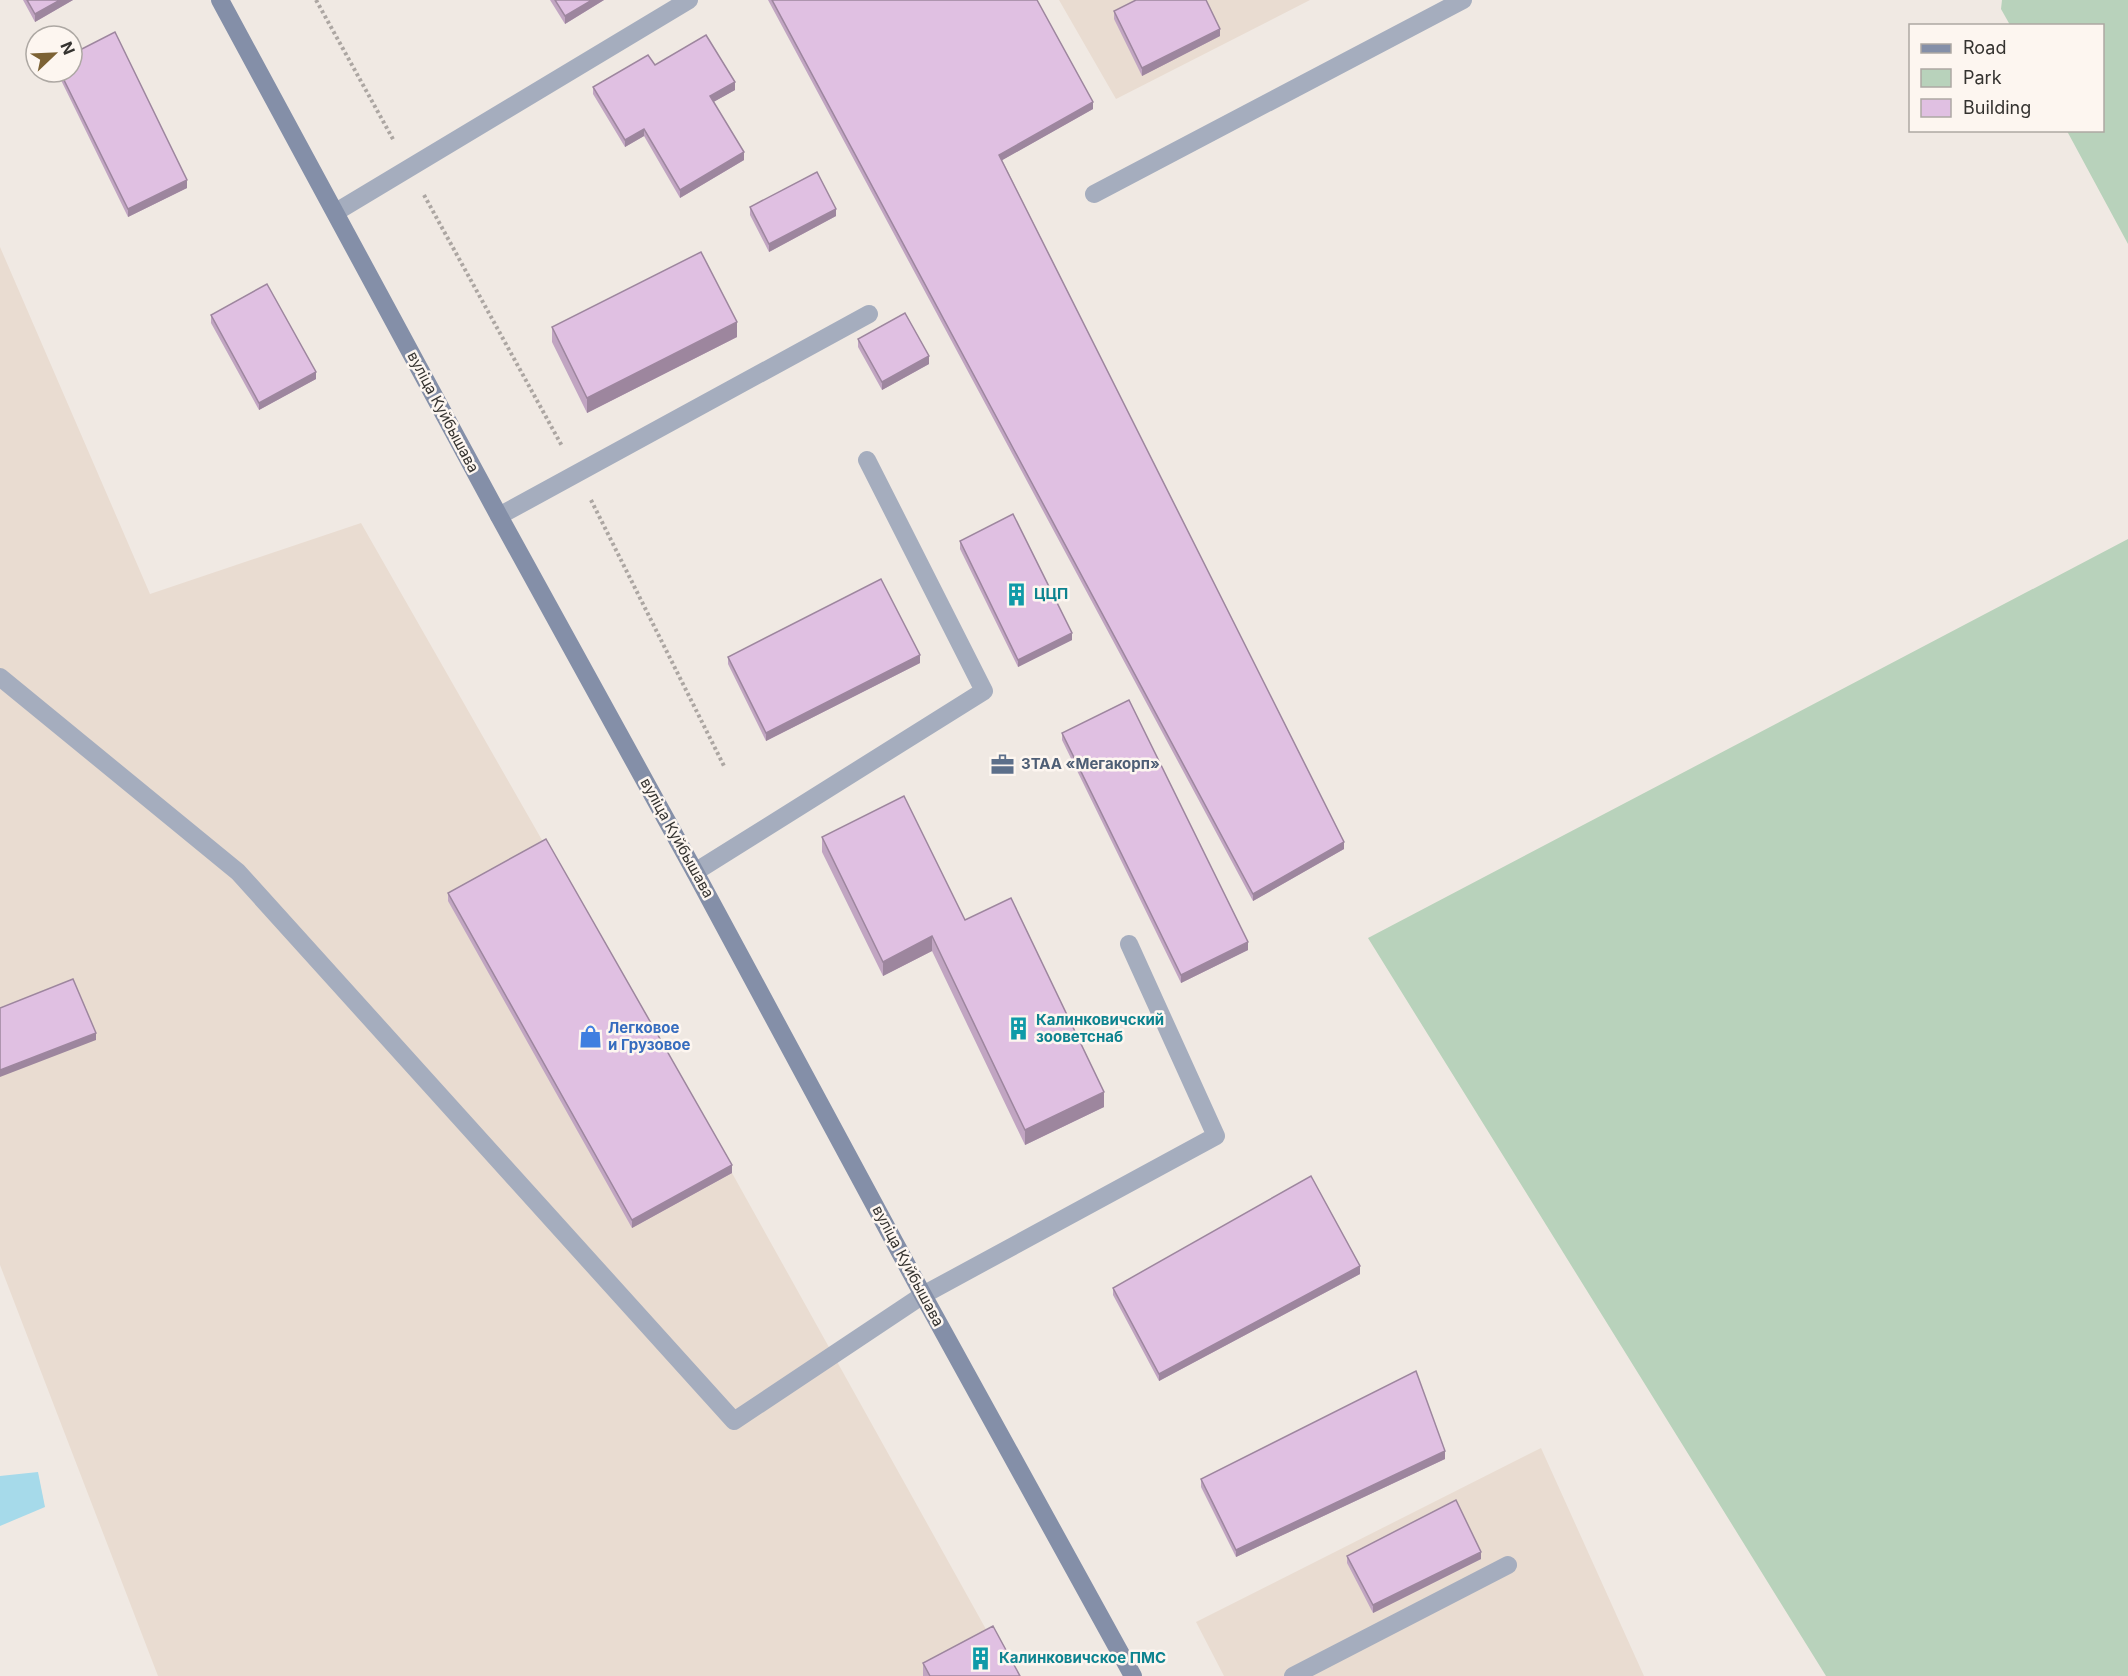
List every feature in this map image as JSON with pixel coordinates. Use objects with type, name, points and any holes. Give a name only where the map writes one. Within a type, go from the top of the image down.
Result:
[{"type":"main road","name":"вуліца Куйбышава","points":[[220,0],[923,1295],[1133,1676]]},
{"type":"lane","points":[[336,212],[689,0]]},
{"type":"lane","points":[[1094,194],[1464,0]]},
{"type":"lane","points":[[499,516],[870,314]]},
{"type":"lane","points":[[695,872],[984,691],[867,460]]},
{"type":"lane","points":[[0,677],[237,872],[734,1421],[923,1295],[1216,1136],[1129,944]]},
{"type":"lane","points":[[1293,1676],[1508,1565]]},
{"type":"path","points":[[316,0],[577,473],[725,768]]},
{"type":"shaded area","points":[[1059,0],[1310,0],[1116,99]]},
{"type":"shaded area","points":[[0,247],[150,594],[361,523],[732,1173],[1012,1676],[158,1676],[0,1265]]},
{"type":"shaded area","points":[[1541,1448],[1644,1676],[1224,1676],[1196,1622]]},
{"type":"green space","points":[[2002,0],[2128,0],[2128,244],[2068,132],[2104,132],[2104,24],[2009,24],[2001,9]]},
{"type":"green space","points":[[2128,539],[2128,1676],[1826,1676],[1368,938]]},
{"type":"water","points":[[38,1472],[45,1507],[0,1526],[0,1476]]},
{"type":"building","points":[[27,0],[60,0],[35,14]]},
{"type":"building","points":[[555,0],[592,0],[565,16]]},
{"type":"building","points":[[772,0],[1037,0],[1093,102],[999,155],[1344,842],[1253,894]]},
{"type":"building","points":[[1136,0],[1206,0],[1220,29],[1142,68],[1114,11]]},
{"type":"building","points":[[115,32],[187,180],[128,209],[66,84],[84,84],[84,48]]},
{"type":"building","points":[[706,35],[735,82],[710,96],[744,152],[680,190],[644,129],[625,140],[593,87],[648,55],[655,65]]},
{"type":"building","points":[[817,172],[836,209],[769,244],[750,207]]},
{"type":"building","points":[[701,252],[737,322],[587,398],[552,327]]},
{"type":"building","points":[[267,284],[316,372],[259,403],[211,315]]},
{"type":"building","points":[[905,313],[929,356],[882,382],[858,339]]},
{"type":"building","name":"ЦЦП","points":[[1013,514],[1072,633],[1018,660],[960,541]]},
{"type":"building","points":[[881,579],[920,655],[766,733],[728,657]]},
{"type":"building","points":[[1129,700],[1248,942],[1181,975],[1062,733]]},
{"type":"building","points":[[904,796],[965,920],[1011,898],[1104,1092],[1025,1130],[932,936],[883,962],[822,837]]},
{"type":"building","name":"Легковое и Грузовое","points":[[546,839],[732,1165],[632,1220],[448,893]]},
{"type":"building","points":[[73,979],[96,1033],[0,1070],[0,1008]]},
{"type":"building","points":[[1311,1176],[1360,1266],[1159,1374],[1113,1288]]},
{"type":"building","points":[[1416,1371],[1445,1451],[1236,1550],[1201,1479]]},
{"type":"building","points":[[1456,1500],[1481,1552],[1373,1605],[1347,1556]]},
{"type":"building","points":[[993,1626],[1020,1676],[930,1676],[923,1663]]},
{"type":"place","name":"ЦЦП","points":[[1016,594]]},
{"type":"place","name":"ЗТАА «Мегакорп»","points":[[1003,764]]},
{"type":"place","name":"Калинковичский зооветснаб","points":[[1018,1029]]},
{"type":"place","name":"Легковое и Грузовое","points":[[590,1037]]},
{"type":"place","name":"Калинковичское ПМС","points":[[981,1658]]}]
